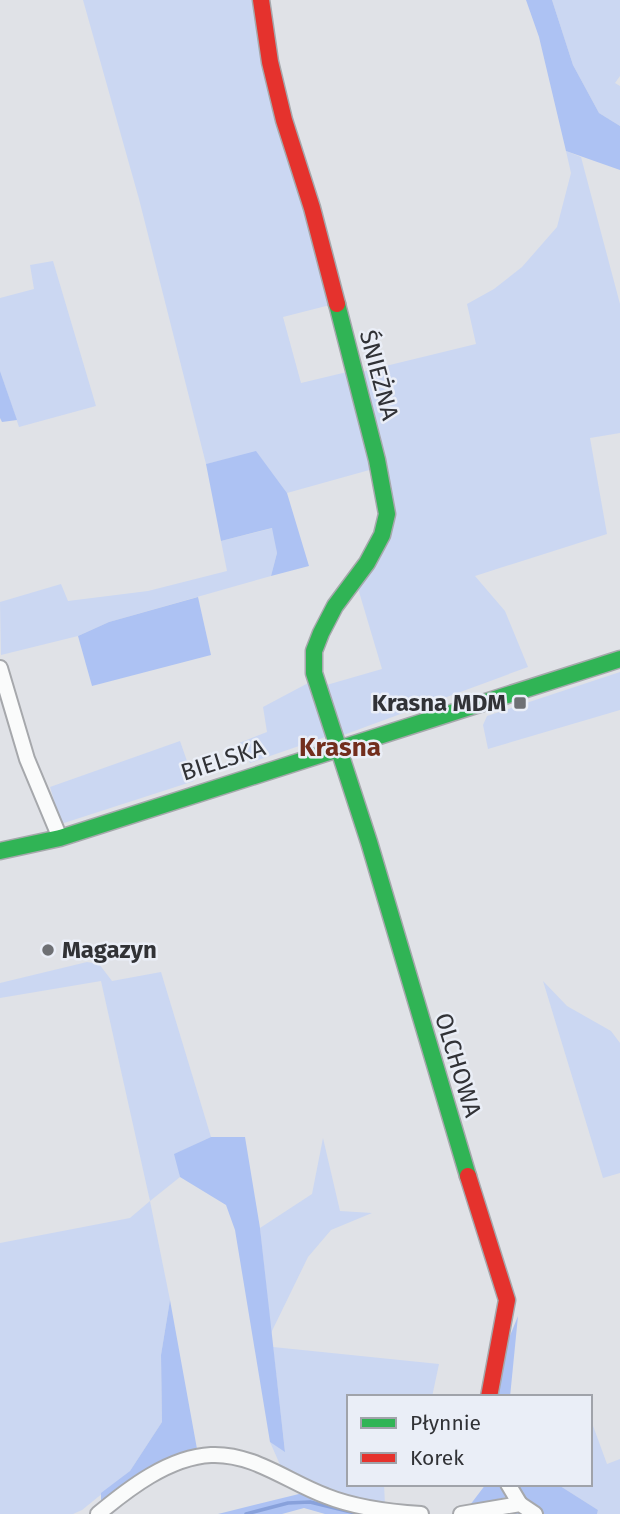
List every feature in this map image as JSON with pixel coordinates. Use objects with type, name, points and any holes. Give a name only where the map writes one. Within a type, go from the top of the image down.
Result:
[{"type":"street","name":"ŚNIEŻNA","points":[[261,0],[268,51],[284,120],[312,208],[377,460],[387,514],[382,535],[367,563],[335,606],[314,652],[314,673],[338,748]]},
{"type":"street","name":"BIELSKA","points":[[0,851],[60,838],[620,659]]},
{"type":"street","points":[[0,668],[27,760],[60,838]]},
{"type":"street","name":"OLCHOWA","points":[[338,748],[369,842],[507,1300],[506,1320],[493,1362],[489,1395]]},
{"type":"street","points":[[97,1514],[162,1470],[209,1455],[242,1459],[345,1503],[421,1514]]},
{"type":"street","points":[[509,1486],[520,1504],[535,1514]]},
{"type":"street","points":[[461,1514],[520,1504]]},
{"type":"shaded area","points":[[83,0],[256,0],[330,305],[283,317],[301,383],[347,372],[373,469],[287,493],[256,452],[206,464],[139,199]]},
{"type":"shaded area","points":[[526,0],[552,0],[573,65],[599,113],[620,126],[620,170],[566,151],[539,37]]},
{"type":"shaded area","points":[[552,0],[620,0],[620,76],[615,83],[620,86],[620,126],[599,113],[573,65]]},
{"type":"shaded area","points":[[566,151],[581,157],[620,304],[620,433],[590,438],[607,534],[475,576],[505,611],[528,667],[338,737],[323,686],[382,669],[357,585],[395,511],[361,372],[476,344],[467,304],[494,289],[522,267],[557,227],[571,173]]},
{"type":"shaded area","points":[[53,261],[96,406],[19,427],[0,371],[0,298],[34,289],[30,265]]},
{"type":"shaded area","points":[[0,371],[17,420],[2,422],[0,418]]},
{"type":"shaded area","points":[[256,451],[287,493],[309,566],[271,576],[277,553],[272,528],[221,541],[206,464]]},
{"type":"shaded area","points":[[273,528],[277,553],[271,576],[109,622],[78,636],[1,655],[0,602],[61,584],[68,601],[148,591],[227,571],[221,541]]},
{"type":"shaded area","points":[[198,597],[211,655],[92,686],[78,636],[109,622]]},
{"type":"shaded area","points":[[620,672],[620,710],[488,749],[483,725],[487,716]]},
{"type":"shaded area","points":[[310,682],[328,736],[250,763],[239,743],[267,732],[263,707]]},
{"type":"shaded area","points":[[180,741],[194,781],[61,824],[50,787]]},
{"type":"shaded area","points":[[87,962],[99,964],[112,981],[161,972],[211,1137],[175,1154],[180,1177],[150,1201],[101,981],[0,998],[0,983]]},
{"type":"shaded area","points":[[543,981],[567,1006],[611,1031],[620,1043],[620,1173],[603,1178]]},
{"type":"shaded area","points":[[211,1137],[245,1137],[260,1228],[285,1452],[270,1442],[235,1230],[226,1205],[180,1177],[174,1154]]},
{"type":"shaded area","points":[[323,1138],[340,1211],[372,1213],[331,1230],[308,1257],[271,1333],[260,1228],[312,1194]]},
{"type":"shaded area","points":[[150,1201],[170,1300],[161,1355],[162,1422],[130,1471],[82,1510],[73,1514],[0,1514],[0,1243],[130,1218]]},
{"type":"shaded area","points":[[170,1300],[197,1449],[175,1456],[101,1506],[101,1493],[130,1471],[162,1422],[161,1355]]},
{"type":"shaded area","points":[[518,1316],[510,1395],[496,1395],[498,1365]]},
{"type":"shaded area","points":[[273,1347],[439,1364],[432,1395],[347,1395],[347,1486],[384,1486],[385,1505],[327,1489],[281,1467],[270,1442],[285,1451]]},
{"type":"shaded area","points":[[592,1423],[607,1464],[620,1459],[620,1514],[597,1514],[598,1510],[560,1486],[592,1486]]},
{"type":"shaded area","points":[[484,1486],[560,1486],[598,1510],[597,1514],[492,1514],[515,1511],[507,1497],[470,1505]]},
{"type":"shaded area","points":[[303,1493],[375,1514],[325,1514],[304,1508],[282,1514],[218,1514]]},
{"type":"waterway","points":[[246,1514],[288,1503],[310,1502],[359,1514]]},
{"type":"traffic: fast","points":[[337,304],[377,460],[387,514],[382,535],[367,563],[335,606],[321,633],[314,651],[314,673],[369,842],[468,1176]]},
{"type":"traffic: fast","points":[[0,851],[60,838],[620,659]]},
{"type":"traffic: jam","points":[[261,0],[270,62],[284,120],[312,208],[337,304]]},
{"type":"traffic: jam","points":[[468,1176],[507,1300],[489,1395]]},
{"type":"place","name":"Krasna MDM","points":[[520,703]]},
{"type":"place","name":"Magazyn","points":[[48,950]]},
{"type":"district","name":"Krasna","points":[[340,747]]}]
